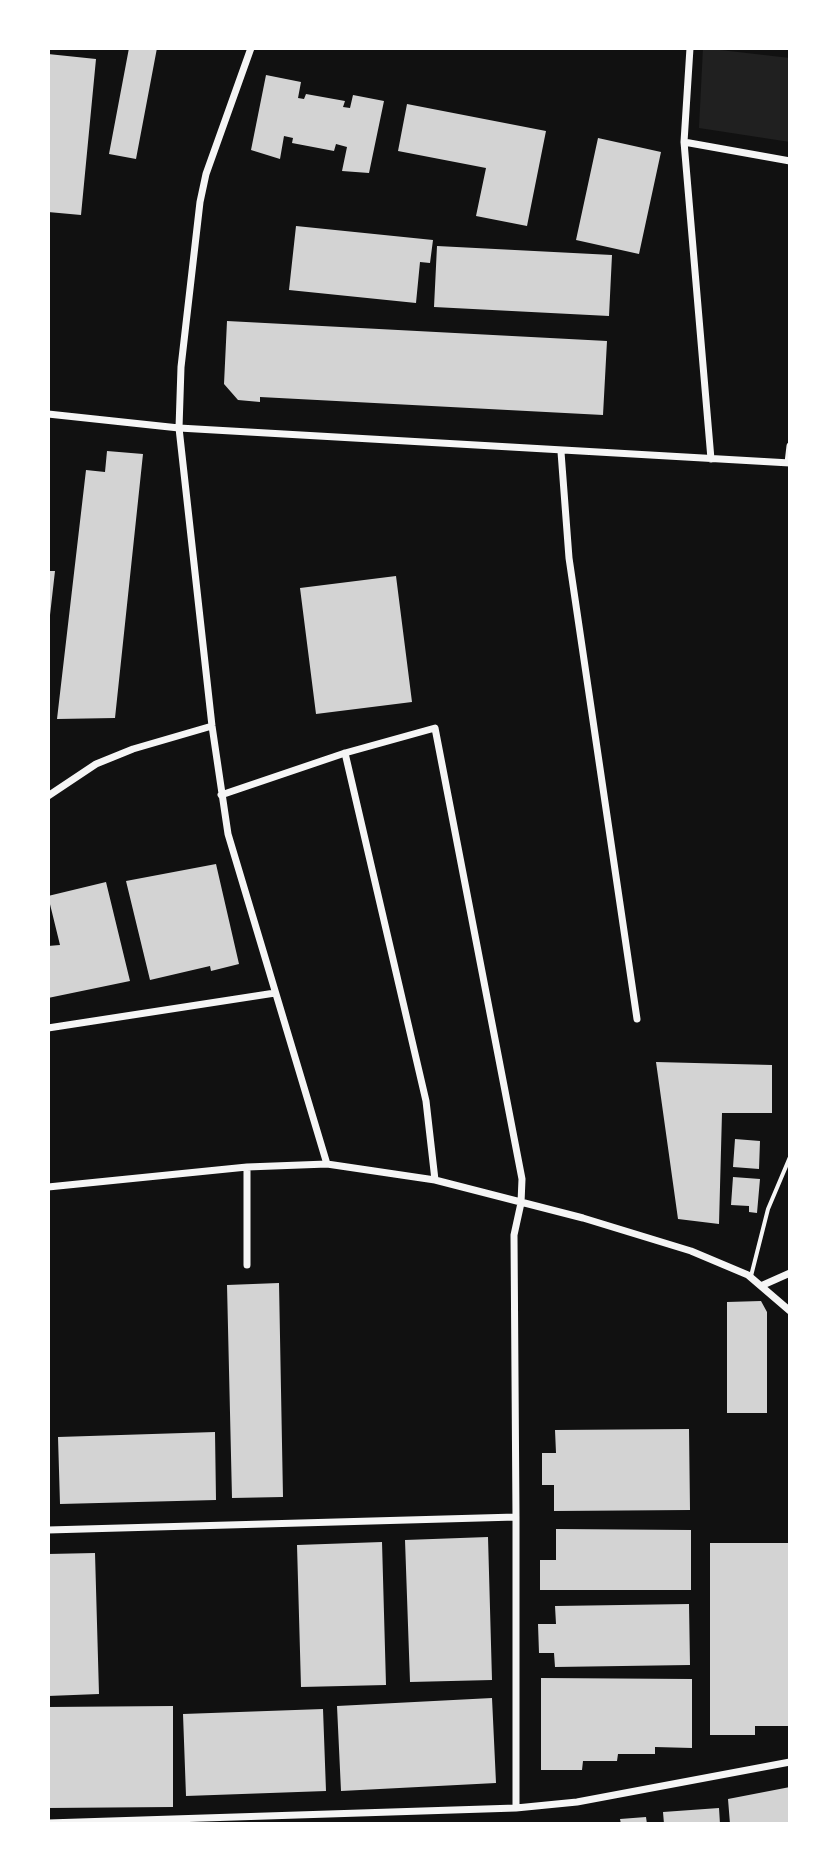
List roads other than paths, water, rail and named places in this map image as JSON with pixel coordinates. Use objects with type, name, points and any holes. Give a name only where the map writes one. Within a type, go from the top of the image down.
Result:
[{"type":"street","points":[[251,48],[206,174],[200,202],[183,351],[179,428],[212,726],[228,834],[327,1164]]},
{"type":"street","points":[[690,48],[684,142],[711,459]]},
{"type":"street","points":[[684,142],[790,161]]},
{"type":"street","points":[[48,414],[179,428],[789,463],[790,446]]},
{"type":"street","points":[[561,452],[569,558],[637,1019]]},
{"type":"street","points":[[48,796],[96,764],[212,726]]},
{"type":"street","points":[[221,795],[345,753],[435,728],[519,1151],[521,1203],[514,1235],[516,1808]]},
{"type":"street","points":[[345,753],[426,1101],[435,1180]]},
{"type":"street","points":[[48,1028],[275,993]]},
{"type":"street","points":[[48,1187],[247,1167],[327,1164],[435,1180],[691,1251],[751,1276],[790,1311]]},
{"type":"street","points":[[247,1167],[247,1265]]},
{"type":"street","points":[[763,1285],[790,1273]]},
{"type":"street","points":[[48,1530],[516,1517]]},
{"type":"street","points":[[48,1823],[516,1808],[577,1802],[790,1762]]},
{"type":"lane","points":[[751,1276],[768,1209],[790,1157]]}]
